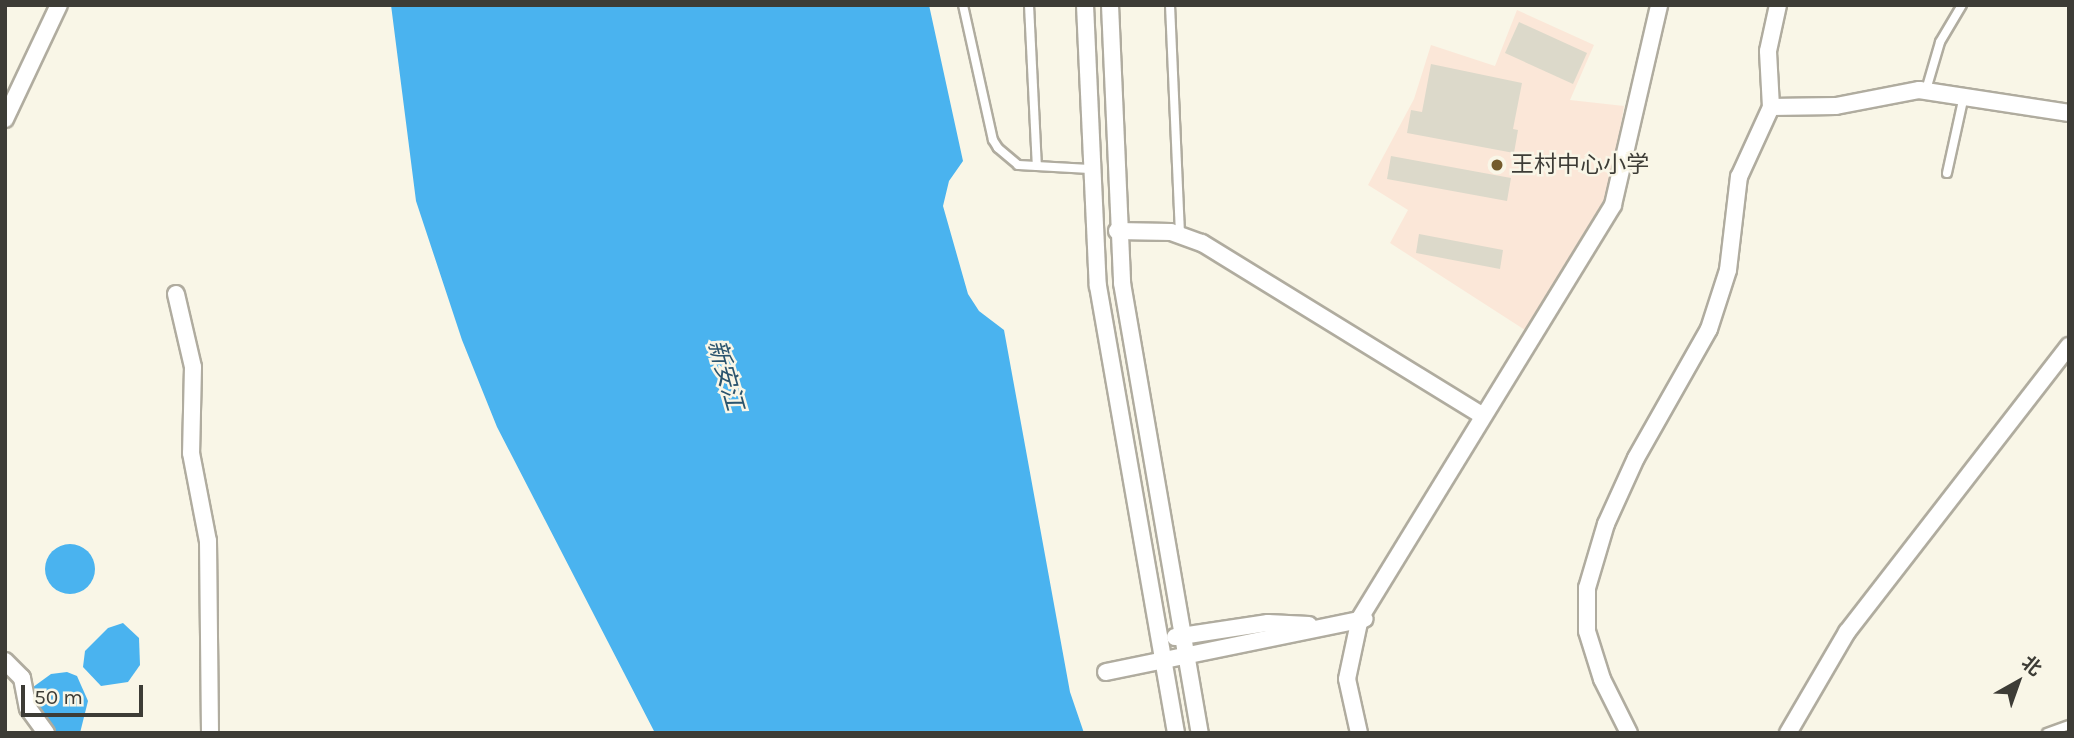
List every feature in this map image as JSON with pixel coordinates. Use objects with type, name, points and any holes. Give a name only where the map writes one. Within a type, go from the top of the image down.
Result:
[{"type":"street","points":[[5,119],[59,5]]},
{"type":"street","points":[[1085,5],[1090,169],[1103,320],[1176,733]]},
{"type":"street","points":[[1110,5],[1117,231],[1127,317],[1200,733]]},
{"type":"street","points":[[1359,733],[1347,695],[1366,604],[1613,205],[1659,5]]},
{"type":"street","points":[[1629,733],[1602,679],[1587,631],[1587,589],[1606,524],[1636,458],[1709,329],[1728,270],[1738,177],[1771,107],[1768,51],[1778,5]]},
{"type":"street","points":[[1771,107],[1836,106],[1926,90],[2069,113]]},
{"type":"street","points":[[1117,231],[1180,235],[1202,243],[1482,415]]},
{"type":"street","points":[[176,294],[193,367],[191,453],[208,541],[209,733]]},
{"type":"street","points":[[1788,733],[1847,632],[2069,346]]},
{"type":"street","points":[[1159,639],[1268,623],[1361,623]]},
{"type":"street","points":[[1106,672],[1361,623]]},
{"type":"street","points":[[5,661],[22,678],[28,708],[46,733]]},
{"type":"lane","points":[[963,5],[993,140],[1018,165],[1090,169]]},
{"type":"lane","points":[[1029,5],[1037,166]]},
{"type":"lane","points":[[1170,5],[1180,235]]},
{"type":"lane","points":[[1926,90],[1940,42],[1962,5]]},
{"type":"lane","points":[[1947,173],[1964,96]]},
{"type":"lane","points":[[2047,733],[2069,725]]},
{"type":"shaded area","name":"王村中心小学","points":[[1517,10],[1594,45],[1570,100],[1624,106],[1608,202],[1525,330],[1390,243],[1408,210],[1368,185],[1414,99],[1431,45],[1495,66]]},
{"type":"water","name":"新安江","points":[[391,5],[929,5],[963,161],[949,181],[943,206],[968,294],[979,311],[1004,330],[1070,692],[1084,733],[655,733],[497,427],[462,340],[416,201]]},
{"type":"water","points":[[70,544],[87,552],[95,569],[87,586],[70,594],[53,586],[45,569],[53,552]]},
{"type":"water","points":[[123,623],[139,638],[140,665],[128,682],[101,686],[83,667],[85,651],[108,628]]},
{"type":"water","points":[[67,672],[77,676],[88,701],[80,733],[54,733],[39,722],[29,690],[51,674]]},
{"type":"building","points":[[1519,22],[1587,53],[1573,84],[1505,53]]},
{"type":"building","points":[[1431,64],[1522,83],[1513,129],[1518,130],[1514,153],[1407,133],[1411,110],[1422,112]]},
{"type":"building","points":[[1391,156],[1511,178],[1507,201],[1387,179]]},
{"type":"building","points":[[1419,234],[1503,250],[1500,269],[1416,253]]},
{"type":"place","name":"王村中心小学","points":[[1497,165]]}]
